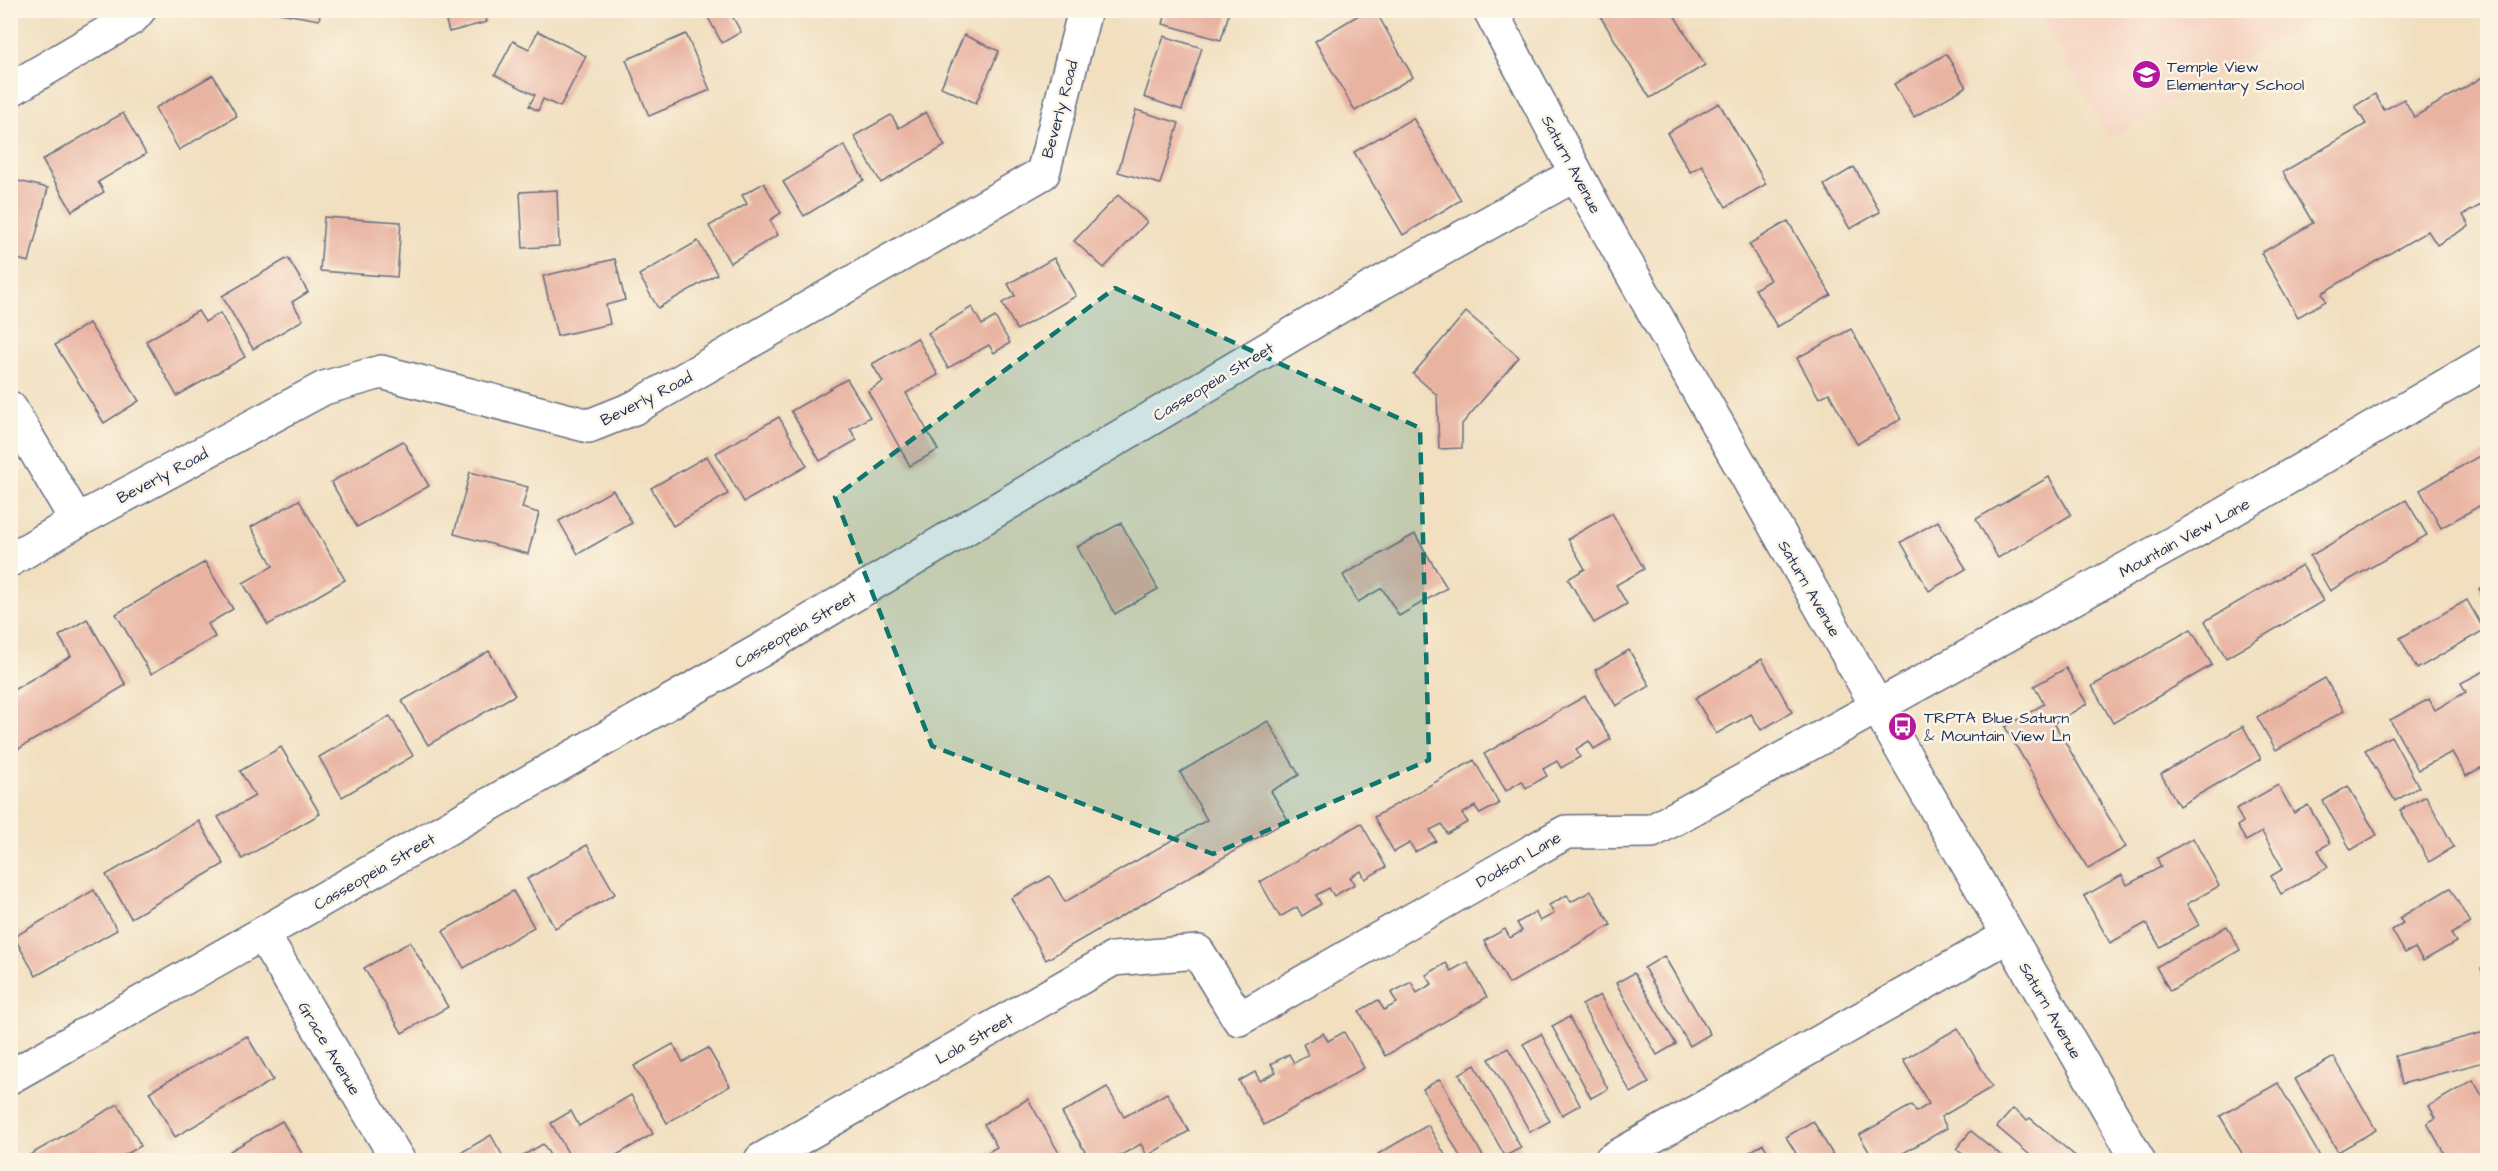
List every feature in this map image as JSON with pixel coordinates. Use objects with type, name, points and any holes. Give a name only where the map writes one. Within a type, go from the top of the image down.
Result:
[{"type":"street","points":[[10,90],[132,18],[139,10]]},
{"type":"street","name":"Beverly Road","points":[[10,560],[77,521],[324,388],[381,372],[589,426],[634,408],[1043,173],[1085,10]]},
{"type":"street","name":"Saturn Avenue","points":[[1490,10],[1576,174],[2138,1161]]},
{"type":"street","name":"Casseopeia Street","points":[[10,1077],[761,650],[1340,306],[1576,174]]},
{"type":"street","name":"Mountain View Lane","points":[[1878,708],[2205,525],[2487,361]]},
{"type":"street","points":[[10,408],[77,521]]},
{"type":"street","name":"Dodson Lane","points":[[1198,952],[1239,1019],[1566,831],[1652,831],[1878,708]]},
{"type":"street","name":"Grace Avenue","points":[[263,935],[398,1161]]},
{"type":"street","points":[[1611,1161],[2008,936]]},
{"type":"street","name":"Lola Street","points":[[761,1161],[1113,959],[1198,952]]},
{"type":"highlighted area","points":[[1115,288],[1420,428],[1429,760],[1213,854],[932,746],[835,497]]},
{"type":"shaded area","name":"Temple View Elementary School","points":[[2039,11],[2327,11],[2109,139]]},
{"type":"building","points":[[262,10],[321,10],[319,20]]},
{"type":"building","points":[[443,10],[484,10],[487,22],[449,32]]},
{"type":"building","points":[[708,10],[736,10],[731,14],[741,32],[722,43],[705,12]]},
{"type":"building","points":[[1167,10],[1230,10],[1221,40],[1163,24]]},
{"type":"building","points":[[1367,10],[1375,10],[1413,77],[1355,111],[1315,41]]},
{"type":"building","points":[[1609,10],[1671,10],[1705,65],[1650,98],[1600,16]]},
{"type":"building","points":[[538,31],[586,56],[560,107],[543,99],[538,111],[529,106],[535,95],[495,75],[513,41],[529,49]]},
{"type":"building","points":[[686,34],[710,90],[649,116],[626,60]]},
{"type":"building","points":[[964,35],[999,51],[976,103],[941,87]]},
{"type":"building","points":[[1164,36],[1202,48],[1182,110],[1144,97]]},
{"type":"building","points":[[1946,54],[1966,87],[1914,117],[1894,84]]},
{"type":"building","points":[[2488,74],[2488,201],[2463,215],[2469,226],[2437,245],[2428,231],[2322,293],[2326,301],[2298,317],[2261,253],[2313,223],[2283,172],[2366,124],[2355,106],[2375,94],[2384,110],[2404,99],[2414,117]]},
{"type":"building","points":[[213,75],[237,116],[179,150],[155,108]]},
{"type":"building","points":[[1719,103],[1766,184],[1726,207],[1702,165],[1690,172],[1667,133]]},
{"type":"building","points":[[1136,110],[1179,123],[1160,184],[1118,172]]},
{"type":"building","points":[[926,112],[945,146],[881,183],[854,136],[891,115],[899,128]]},
{"type":"building","points":[[123,113],[146,154],[98,182],[104,192],[72,211],[42,160]]},
{"type":"building","points":[[1413,118],[1461,200],[1403,235],[1354,152]]},
{"type":"building","points":[[844,145],[864,180],[804,216],[783,182]]},
{"type":"building","points":[[1854,167],[1880,212],[1850,229],[1824,185]]},
{"type":"building","points":[[10,179],[48,188],[29,262],[10,257]]},
{"type":"building","points":[[764,183],[781,213],[770,220],[778,235],[730,263],[709,226],[747,204],[742,195]]},
{"type":"building","points":[[557,190],[559,246],[523,248],[520,192]]},
{"type":"building","points":[[1118,195],[1147,222],[1104,268],[1074,241]]},
{"type":"building","points":[[324,217],[401,222],[397,277],[320,271]]},
{"type":"building","points":[[1788,221],[1831,295],[1777,327],[1755,289],[1770,280],[1749,244]]},
{"type":"building","points":[[698,241],[717,274],[658,308],[639,275]]},
{"type":"building","points":[[288,258],[308,292],[292,302],[303,320],[253,349],[222,296]]},
{"type":"building","points":[[1054,258],[1076,296],[1017,330],[1002,303],[1015,296],[1008,284]]},
{"type":"building","points":[[615,259],[625,300],[606,305],[610,324],[557,336],[543,276]]},
{"type":"building","points":[[972,307],[982,325],[995,317],[1010,343],[994,353],[989,345],[948,368],[928,333]]},
{"type":"building","points":[[198,311],[205,322],[220,313],[245,357],[177,396],[146,341]]},
{"type":"building","points":[[1466,312],[1519,357],[1462,424],[1462,448],[1439,449],[1437,395],[1413,374]]},
{"type":"building","points":[[89,323],[139,401],[104,423],[55,345]]},
{"type":"building","points":[[1851,329],[1901,419],[1857,444],[1829,393],[1819,398],[1797,358]]},
{"type":"building","points":[[917,338],[938,375],[906,393],[938,450],[910,466],[868,391],[883,382],[872,364]]},
{"type":"building","points":[[847,379],[870,417],[850,429],[857,440],[820,461],[791,411]]},
{"type":"building","points":[[779,417],[807,466],[744,502],[716,453]]},
{"type":"building","points":[[403,441],[429,486],[357,527],[331,482]]},
{"type":"building","points":[[2488,451],[2488,501],[2441,528],[2420,490]]},
{"type":"building","points":[[707,456],[728,494],[673,526],[651,488]]},
{"type":"building","points":[[470,472],[528,487],[522,508],[539,513],[528,554],[454,534]]},
{"type":"building","points":[[2049,477],[2071,515],[1998,558],[1976,519]]},
{"type":"building","points":[[613,490],[632,523],[578,554],[559,521]]},
{"type":"building","points":[[299,500],[345,580],[268,625],[243,583],[273,566],[251,527]]},
{"type":"building","points":[[2406,500],[2427,535],[2330,591],[2310,556]]},
{"type":"building","points":[[1612,513],[1644,569],[1616,585],[1627,604],[1594,623],[1568,579],[1585,569],[1568,539]]},
{"type":"building","points":[[1938,521],[1966,569],[1929,591],[1901,542]]},
{"type":"building","points":[[1121,523],[1158,589],[1115,614],[1077,547]]},
{"type":"building","points":[[1415,534],[1447,588],[1399,616],[1382,588],[1358,602],[1343,575]]},
{"type":"building","points":[[205,562],[233,609],[208,624],[215,637],[151,674],[116,614]]},
{"type":"building","points":[[2302,565],[2323,601],[2226,658],[2205,621]]},
{"type":"building","points":[[2488,584],[2488,603],[2479,589]]},
{"type":"building","points":[[2467,600],[2484,630],[2417,669],[2400,638]]},
{"type":"building","points":[[87,619],[126,685],[10,754],[10,692],[71,656],[59,636]]},
{"type":"building","points":[[2191,629],[2212,665],[2113,723],[2092,686]]},
{"type":"building","points":[[1629,650],[1650,686],[1616,706],[1595,670]]},
{"type":"building","points":[[489,651],[515,695],[428,745],[402,701]]},
{"type":"building","points":[[1762,659],[1792,712],[1761,730],[1751,714],[1716,734],[1695,698]]},
{"type":"building","points":[[2066,668],[2087,704],[2054,723],[2126,847],[2088,869],[2005,727],[2044,704],[2034,686]]},
{"type":"building","points":[[2488,669],[2488,764],[2466,776],[2452,752],[2418,770],[2390,720],[2429,699],[2435,710],[2466,692],[2461,683]]},
{"type":"building","points":[[2325,678],[2344,711],[2276,750],[2257,717]]},
{"type":"building","points":[[1585,696],[1611,739],[1594,749],[1589,741],[1576,749],[1580,757],[1561,768],[1557,761],[1543,769],[1547,776],[1526,788],[1522,781],[1506,791],[1484,754]]},
{"type":"building","points":[[390,716],[413,756],[342,797],[319,757]]},
{"type":"building","points":[[1268,721],[1299,775],[1271,791],[1288,820],[1046,960],[1011,898],[1050,876],[1065,902],[1207,820],[1180,772]]},
{"type":"building","points":[[2243,726],[2261,759],[2179,806],[2161,774]]},
{"type":"building","points":[[2391,736],[2419,787],[2395,801],[2365,750]]},
{"type":"building","points":[[281,747],[320,814],[242,859],[218,817],[255,796],[240,771]]},
{"type":"building","points":[[1474,760],[1499,804],[1480,814],[1475,806],[1462,814],[1468,822],[1447,834],[1442,824],[1430,830],[1436,841],[1415,852],[1410,843],[1394,852],[1374,817]]},
{"type":"building","points":[[2278,785],[2294,813],[2308,805],[2330,843],[2318,850],[2328,867],[2281,894],[2271,876],[2283,869],[2262,832],[2246,841],[2237,826],[2243,822],[2236,809]]},
{"type":"building","points":[[2348,786],[2377,835],[2351,850],[2323,801]]},
{"type":"building","points":[[2426,796],[2454,847],[2429,862],[2400,810]]},
{"type":"building","points":[[199,821],[224,864],[131,918],[106,875]]},
{"type":"building","points":[[1361,823],[1386,867],[1365,879],[1361,871],[1350,877],[1355,884],[1334,896],[1329,888],[1316,895],[1321,904],[1302,916],[1297,907],[1280,917],[1260,882]]},
{"type":"building","points":[[2193,838],[2219,886],[2187,904],[2199,925],[2160,947],[2146,923],[2110,943],[2084,896],[2122,875],[2127,885],[2161,867],[2157,858]]},
{"type":"building","points":[[587,845],[615,894],[555,928],[527,879]]},
{"type":"building","points":[[2450,888],[2470,923],[2451,934],[2456,942],[2423,961],[2415,948],[2405,953],[2392,930],[2403,923],[2399,918]]},
{"type":"building","points":[[94,890],[117,930],[36,976],[14,937]]},
{"type":"building","points":[[513,891],[534,927],[464,968],[443,931]]},
{"type":"building","points":[[1591,891],[1611,925],[1509,984],[1484,941],[1505,929],[1510,938],[1522,931],[1517,923],[1535,912],[1540,921],[1554,914],[1549,905],[1567,895],[1571,902]]},
{"type":"building","points":[[2227,926],[2240,950],[2170,991],[2156,967]]},
{"type":"building","points":[[410,942],[448,1007],[402,1033],[364,968]]},
{"type":"building","points":[[1664,956],[1710,1034],[1690,1046],[1644,968]]},
{"type":"building","points":[[1467,962],[1487,997],[1385,1056],[1359,1011],[1378,1000],[1384,1010],[1397,1003],[1391,993],[1411,982],[1417,993],[1432,984],[1426,975],[1446,963],[1451,971]]},
{"type":"building","points":[[2488,966],[2488,989],[2487,989],[2481,968]]},
{"type":"building","points":[[1634,973],[1676,1044],[1657,1055],[1616,983]]},
{"type":"building","points":[[1600,995],[1649,1083],[1631,1093],[1582,1005]]},
{"type":"building","points":[[1569,1017],[1608,1089],[1591,1098],[1552,1026]]},
{"type":"building","points":[[1958,1028],[1992,1087],[1941,1117],[1947,1128],[1891,1160],[1874,1160],[1859,1135],[1912,1105],[1916,1112],[1929,1104],[1903,1060]]},
{"type":"building","points":[[2488,1031],[2488,1061],[2402,1084],[2395,1056]]},
{"type":"building","points":[[1344,1032],[1364,1068],[1264,1125],[1239,1081],[1255,1072],[1260,1081],[1276,1072],[1271,1064],[1289,1054],[1294,1063],[1308,1055],[1303,1044],[1323,1033],[1328,1041]]},
{"type":"building","points":[[1541,1034],[1580,1105],[1562,1115],[1523,1044]]},
{"type":"building","points":[[247,1036],[273,1080],[175,1137],[149,1092]]},
{"type":"building","points":[[673,1044],[683,1062],[708,1048],[730,1086],[667,1123],[634,1066]]},
{"type":"building","points":[[1508,1048],[1550,1121],[1530,1132],[1489,1059]]},
{"type":"building","points":[[2334,1057],[2376,1130],[2338,1152],[2295,1079]]},
{"type":"building","points":[[1475,1065],[1521,1148],[1505,1156],[1459,1074]]},
{"type":"building","points":[[1440,1079],[1485,1160],[1462,1160],[1423,1089]]},
{"type":"building","points":[[2473,1080],[2488,1106],[2488,1112],[2483,1115],[2488,1122],[2488,1160],[2448,1160],[2427,1123],[2436,1118],[2429,1106]]},
{"type":"building","points":[[2278,1083],[2322,1160],[2246,1160],[2220,1116]]},
{"type":"building","points":[[1107,1087],[1124,1117],[1167,1093],[1189,1131],[1147,1156],[1141,1144],[1112,1160],[1090,1160],[1062,1113]]},
{"type":"building","points":[[631,1095],[653,1134],[608,1160],[572,1160],[551,1123],[571,1111],[579,1126]]},
{"type":"building","points":[[1028,1099],[1063,1160],[974,1160],[997,1147],[984,1124]]},
{"type":"building","points":[[118,1104],[141,1146],[116,1160],[21,1160]]},
{"type":"building","points":[[2013,1109],[2027,1120],[2030,1118],[2080,1160],[2036,1160],[1997,1127]]},
{"type":"building","points":[[282,1121],[306,1160],[235,1160],[230,1151]]},
{"type":"building","points":[[1813,1121],[1836,1160],[1800,1160],[1786,1137]]},
{"type":"building","points":[[1428,1125],[1448,1160],[1382,1160],[1378,1154]]},
{"type":"building","points":[[1971,1131],[2007,1160],[1971,1160],[1956,1149]]},
{"type":"building","points":[[491,1135],[505,1160],[460,1160],[457,1155]]},
{"type":"building","points":[[543,1144],[553,1160],[515,1160]]},
{"type":"building","points":[[1763,1144],[1773,1160],[1750,1160],[1746,1154]]},
{"type":"place","name":"Temple View Elementary School","points":[[2146,75]]},
{"type":"place","name":"TRPTA Blue Saturn & Mountain View Ln","points":[[1903,726]]}]
